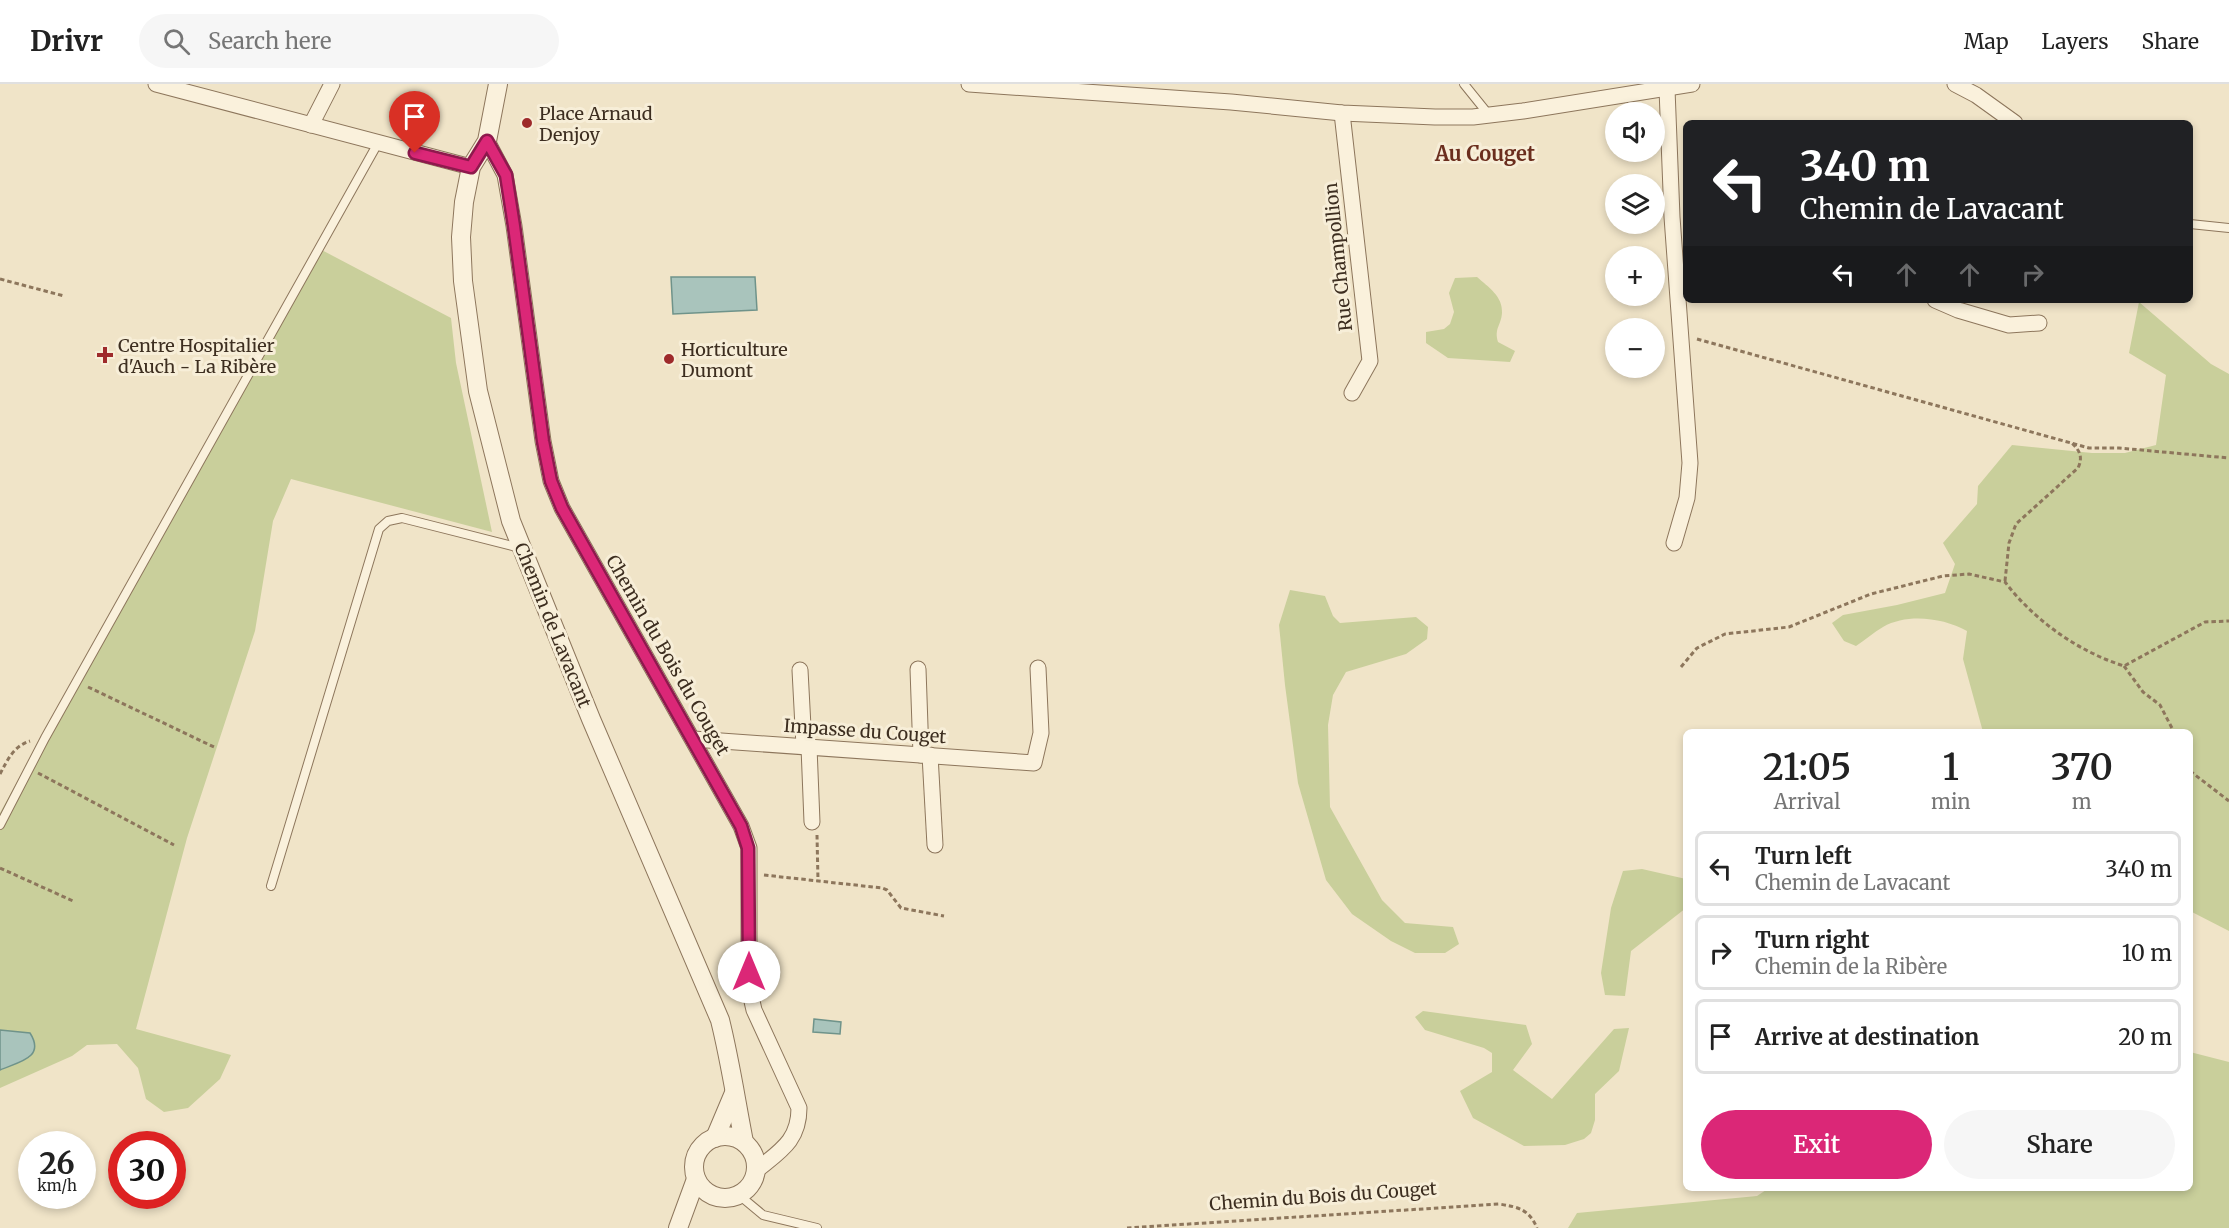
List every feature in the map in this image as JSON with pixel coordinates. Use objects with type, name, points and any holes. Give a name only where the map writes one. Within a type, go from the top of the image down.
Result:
[{"type":"street","points":[[156,84],[471,167]]},
{"type":"street","points":[[310,125],[332,84]]},
{"type":"street","points":[[487,141],[498,84]]},
{"type":"street","points":[[969,84],[1231,102],[1342,113],[1435,117],[1489,115],[1692,84]]},
{"type":"street","points":[[1955,84],[2011,120]]},
{"type":"street","points":[[1666,89],[1679,217],[1681,334],[1690,463],[1687,498],[1674,543]]},
{"type":"street","name":"Rue Champollion","points":[[1342,113],[1370,361],[1352,393]]},
{"type":"street","name":"Chemin de Lavacant","points":[[487,141],[471,167],[464,202],[463,281],[478,391],[505,499],[521,548],[591,719],[720,1020],[730,1061],[744,1142]]},
{"type":"street","name":"Chemin du Bois du Couget","points":[[487,141],[506,175],[543,441],[551,481],[562,508],[741,826],[748,848],[749,988],[754,1010],[799,1108],[799,1121],[794,1136],[786,1146],[757,1170]]},
{"type":"street","points":[[1942,303],[2009,325],[2039,322]]},
{"type":"street","name":"Impasse du Couget","points":[[693,738],[1034,763],[1041,733],[1038,668]]},
{"type":"street","points":[[918,669],[935,845]]},
{"type":"street","points":[[800,670],[812,822]]},
{"type":"street","points":[[715,1138],[734,1093]]},
{"type":"street","points":[[725,1136],[744,1142],[752,1150],[757,1170],[748,1189],[729,1198],[718,1198],[709,1194],[696,1179],[694,1169],[699,1150],[706,1142],[725,1136]]},
{"type":"street","points":[[681,1220],[696,1179]]},
{"type":"street","points":[[681,1220],[718,1198]]},
{"type":"lane","points":[[1464,84],[1489,115]]},
{"type":"lane","points":[[0,825],[77,681],[378,143]]},
{"type":"lane","points":[[2193,224],[2229,228]]},
{"type":"lane","points":[[271,886],[379,528],[388,521],[402,518],[521,548]]},
{"type":"lane","points":[[739,1195],[763,1215],[816,1228]]},
{"type":"path","points":[[0,279],[64,296]]},
{"type":"path","points":[[1681,334],[1731,350],[2090,448],[2119,448],[2229,458]]},
{"type":"path","points":[[2005,582],[2010,543],[2016,524],[2078,468],[2081,461],[2080,452],[2071,442]]},
{"type":"path","points":[[1681,667],[1697,648],[1725,634],[1789,627],[1871,594],[1943,576],[1969,574],[2005,582],[2021,603],[2052,629],[2103,659],[2124,666],[2143,692],[2160,705],[2172,729]]},
{"type":"path","points":[[2124,666],[2205,622],[2229,621]]},
{"type":"path","points":[[77,681],[214,747]]},
{"type":"path","points":[[0,774],[12,752]]},
{"type":"path","points":[[30,768],[174,845]]},
{"type":"path","points":[[2193,773],[2229,801]]},
{"type":"path","points":[[812,822],[817,835],[818,881]]},
{"type":"path","points":[[0,868],[73,901]]},
{"type":"path","points":[[764,875],[882,888],[887,890],[901,908],[944,916]]},
{"type":"path","name":"Chemin du Bois du Couget","points":[[1127,1228],[1499,1204],[1520,1207],[1535,1222],[1537,1228]]},
{"type":"green space","points":[[316,247],[451,318],[456,363],[492,532],[291,479],[273,521],[255,631],[187,838],[136,1029],[231,1055],[220,1079],[188,1108],[164,1112],[146,1099],[138,1068],[117,1044],[87,1045],[72,1056],[0,1088],[0,1070],[30,1057],[30,1033],[0,1030],[0,813]]},
{"type":"green space","points":[[1477,277],[1494,292],[1502,307],[1497,337],[1498,342],[1515,351],[1510,362],[1448,358],[1426,343],[1426,332],[1444,329],[1450,324],[1454,312],[1449,293],[1455,278]]},
{"type":"green space","points":[[2140,303],[2211,364],[2229,374],[2229,931],[2193,913],[2193,729],[1982,729],[1963,659],[1967,631],[1936,620],[1903,620],[1883,627],[1856,646],[1844,641],[1832,623],[1843,615],[1945,593],[1955,564],[1943,543],[1977,504],[1978,486],[2012,445],[2092,453],[2125,453],[2156,445],[2166,375],[2129,353]]},
{"type":"green space","points":[[1290,590],[1325,596],[1333,616],[1340,623],[1416,617],[1428,627],[1427,639],[1406,654],[1346,672],[1333,695],[1328,725],[1330,807],[1382,900],[1405,923],[1453,927],[1459,944],[1445,953],[1415,953],[1391,941],[1352,914],[1326,880],[1298,783],[1285,685],[1279,625]]},
{"type":"green space","points":[[1642,869],[1683,878],[1683,910],[1631,951],[1625,996],[1605,995],[1601,973],[1611,908],[1623,871]]},
{"type":"green space","points":[[1423,1011],[1526,1025],[1532,1044],[1513,1070],[1552,1099],[1614,1029],[1629,1028],[1619,1071],[1595,1094],[1595,1120],[1591,1133],[1584,1139],[1565,1145],[1524,1146],[1473,1118],[1460,1091],[1492,1072],[1492,1053],[1484,1048],[1425,1030],[1415,1017]]},
{"type":"green space","points":[[2193,1053],[2229,1062],[2229,1228],[1568,1228],[1577,1213],[1757,1196],[1764,1191],[2193,1191]]},
{"type":"water","points":[[671,277],[755,277],[757,310],[673,314]]},
{"type":"water","points":[[814,1019],[841,1022],[840,1034],[813,1032]]},
{"type":"water","points":[[0,1030],[30,1033],[35,1048],[28,1058],[0,1070]]},
{"type":"place","name":"Place Arnaud Denjoy","points":[[527,123]]},
{"type":"place","name":"Centre Hospitalier d'Auch - La Ribère","points":[[105,355]]},
{"type":"place","name":"Horticulture Dumont","points":[[669,359]]},
{"type":"district","name":"Au Couget","points":[[1485,153]]},
{"type":"route","points":[[415,153],[471,167],[487,141],[506,175],[543,441],[551,481],[562,508],[741,826],[748,848],[750,875],[749,972]]}]
